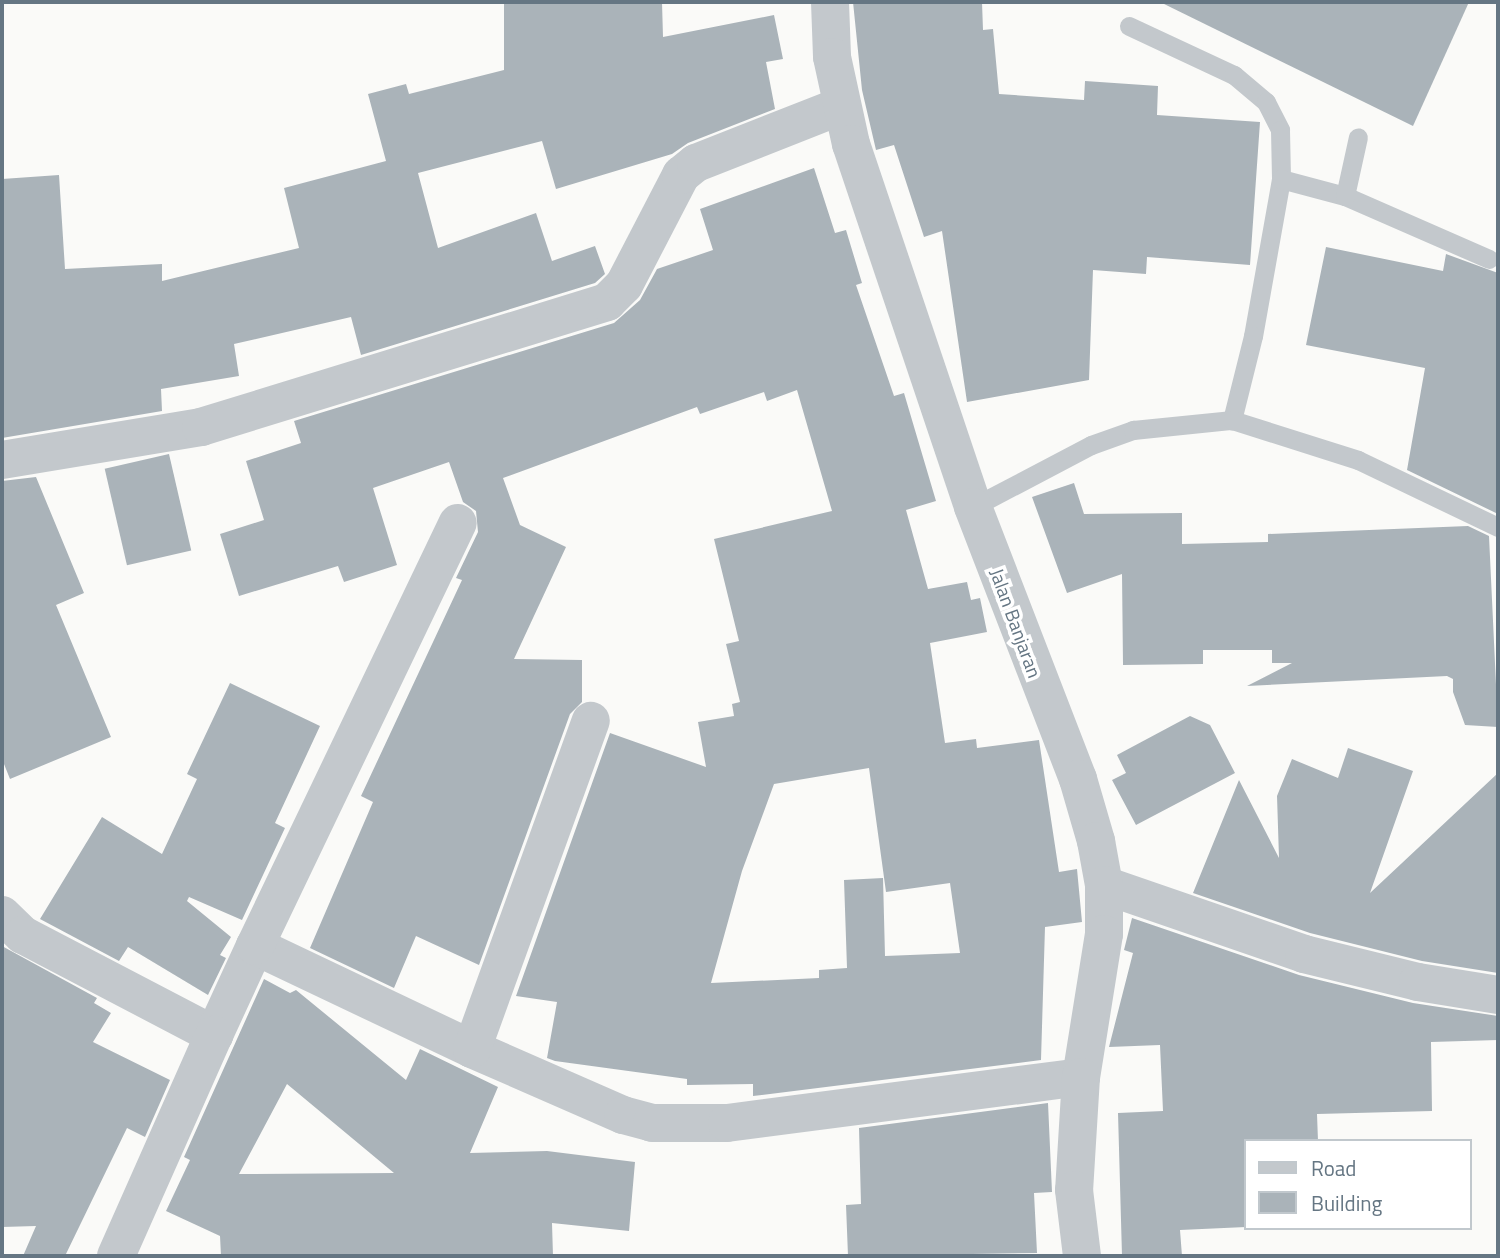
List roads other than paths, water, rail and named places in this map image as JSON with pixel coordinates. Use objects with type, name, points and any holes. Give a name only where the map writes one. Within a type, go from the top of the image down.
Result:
[{"type":"street","name":"Jalan Banjaran","points":[[830,2],[832,57],[841,106],[973,507],[1078,779],[1104,884],[1104,934],[1081,1077],[1074,1191],[1082,1256]]},
{"type":"street","points":[[2,460],[201,427],[607,302],[624,285],[681,175],[696,163],[841,106]]},
{"type":"street","points":[[116,1256],[255,946],[458,523]]},
{"type":"street","points":[[472,1049],[591,721]]},
{"type":"street","points":[[1104,884],[1304,954],[1418,982],[1498,995]]},
{"type":"street","points":[[2,915],[23,935],[214,1035]]},
{"type":"street","points":[[255,946],[472,1049],[622,1115],[652,1123],[693,1125],[1081,1077]]},
{"type":"lane","points":[[1129,26],[1234,75],[1266,102],[1280,130],[1281,179],[1253,336],[1232,420]]},
{"type":"lane","points":[[1345,196],[1358,137]]},
{"type":"lane","points":[[1281,179],[1345,196],[1489,259]]},
{"type":"lane","points":[[973,507],[1091,445],[1133,430],[1232,420],[1357,460],[1498,527]]}]
